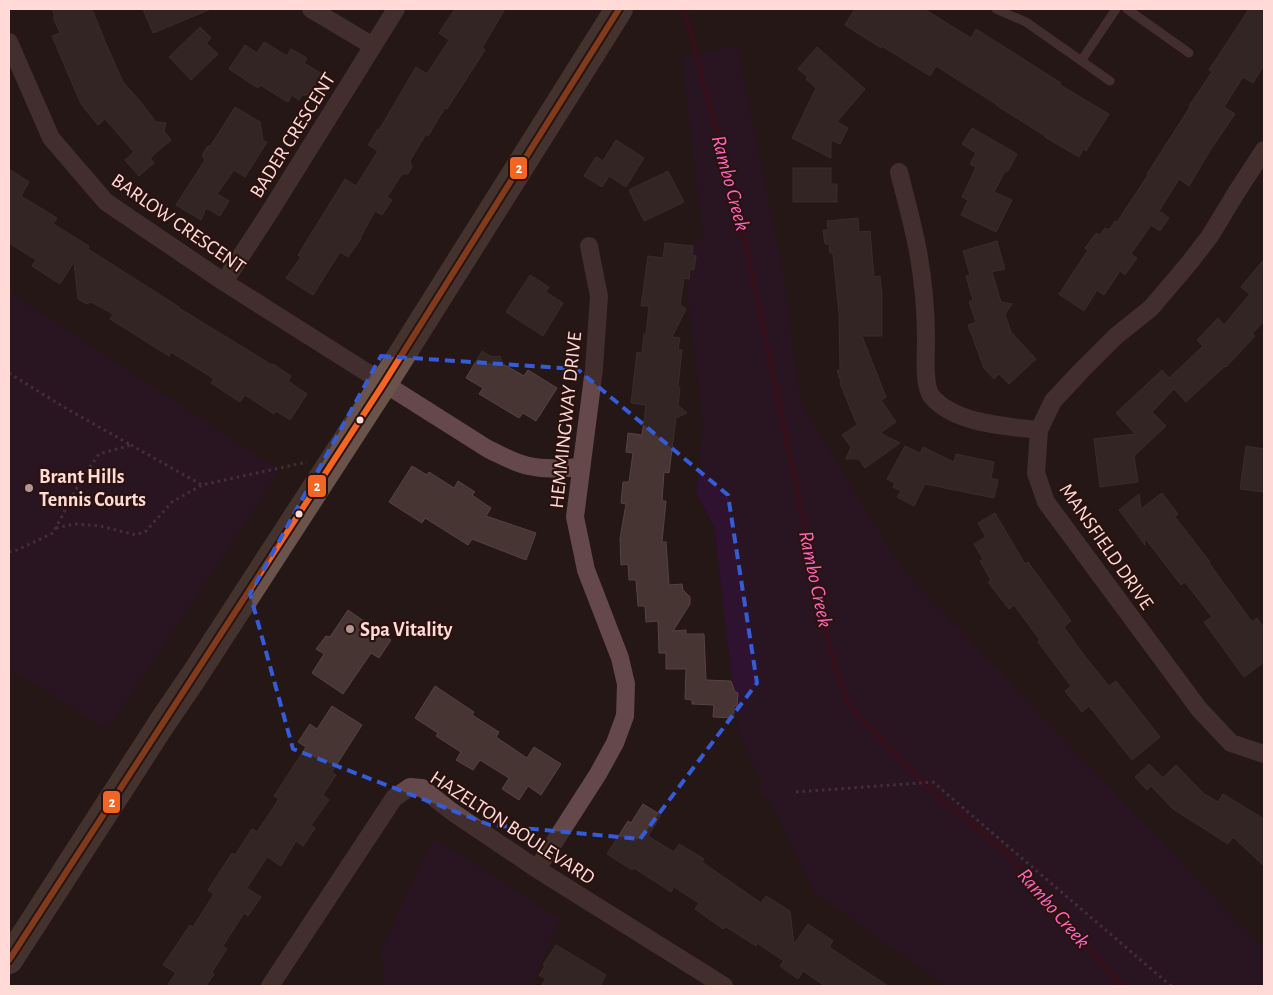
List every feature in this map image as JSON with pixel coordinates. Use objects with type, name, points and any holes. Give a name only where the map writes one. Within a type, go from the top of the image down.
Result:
[{"type":"main road","points":[[9,960],[338,455],[619,9]]},
{"type":"street","points":[[311,9],[373,46]]},
{"type":"street","name":"BADER CRESCENT","points":[[224,282],[396,9]]},
{"type":"street","name":"BARLOW CRESCENT","points":[[9,42],[51,138],[106,202],[224,282],[488,449],[529,466],[548,468],[581,467]]},
{"type":"street","name":"MANSFIELD DRIVE","points":[[1264,150],[1210,236],[1190,262],[1150,308],[1116,336],[1053,401],[1039,430],[1036,473],[1046,502],[1199,709],[1231,743],[1264,754]]},
{"type":"street","points":[[899,172],[917,245],[924,291],[925,373],[931,395],[945,408],[981,422],[1039,430]]},
{"type":"street","name":"HEMMINGWAY DRIVE","points":[[537,869],[598,774],[615,743],[624,716],[626,684],[620,658],[586,570],[574,517],[594,369],[599,296],[589,246]]},
{"type":"street","name":"HAZELTON BOULEVARD","points":[[270,986],[394,798],[410,787],[422,788],[451,811],[537,869],[724,986]]},
{"type":"lane","points":[[996,9],[1026,22],[1110,81]]},
{"type":"lane","points":[[1081,61],[1116,9]]},
{"type":"lane","points":[[1127,9],[1189,53]]},
{"type":"path","points":[[9,372],[62,406],[202,486]]},
{"type":"path","points":[[9,552],[54,533],[81,480],[100,454],[131,445]]},
{"type":"path","points":[[56,528],[75,524],[100,526],[136,535],[146,531],[172,502],[202,486],[338,455]]},
{"type":"path","points":[[796,792],[933,782],[1171,986]]},
{"type":"highlighted area","points":[[381,356],[577,369],[728,495],[757,683],[640,839],[490,825],[293,749],[250,594]]},
{"type":"shaded area","points":[[737,46],[783,275],[801,404],[903,570],[1264,950],[1264,986],[947,986],[813,892],[772,804],[760,793],[761,781],[738,732],[714,526],[696,493],[703,428],[682,248],[703,239],[682,57]]},
{"type":"shaded area","points":[[9,292],[280,470],[107,730],[9,668]]},
{"type":"shaded area","points":[[433,838],[560,918],[533,986],[385,986],[380,952]]},
{"type":"building","points":[[52,9],[92,9],[123,82],[156,122],[166,123],[164,131],[171,140],[150,158],[154,163],[139,176],[125,160],[134,152],[105,119],[98,125],[81,104],[52,36],[60,33],[53,17],[55,17]]},
{"type":"building","points":[[143,9],[211,9],[153,33]]},
{"type":"building","points":[[455,9],[505,9],[482,48],[485,50],[428,136],[426,134],[410,161],[412,167],[408,174],[402,174],[387,197],[392,200],[382,215],[375,211],[361,239],[348,257],[340,252],[313,295],[286,278],[301,257],[298,255],[345,179],[356,186],[378,151],[368,145],[379,130],[416,67],[427,74],[449,40],[439,33]]},
{"type":"building","points":[[855,9],[924,9],[971,38],[976,29],[1061,83],[1060,85],[1109,114],[1086,151],[1083,149],[1079,157],[936,66],[930,76],[845,25]]},
{"type":"building","points":[[1249,9],[1264,9],[1264,65],[1253,83],[1243,77],[1224,107],[1235,114],[1189,186],[1179,179],[1159,211],[1169,218],[1160,231],[1151,225],[1131,254],[1137,258],[1125,275],[1120,271],[1104,295],[1097,290],[1084,311],[1059,294],[1088,250],[1085,248],[1096,233],[1100,235],[1105,228],[1109,230],[1115,221],[1117,222],[1212,72],[1209,70]]},
{"type":"building","points":[[200,27],[211,38],[206,43],[218,54],[191,80],[169,57]]},
{"type":"building","points":[[264,42],[287,56],[291,49],[307,58],[304,63],[322,74],[309,95],[302,95],[299,100],[292,95],[288,102],[260,85],[258,88],[229,69],[245,45],[257,53]]},
{"type":"building","points":[[817,47],[865,89],[837,122],[848,128],[840,144],[831,140],[831,158],[792,138],[816,88],[806,79],[808,77],[798,69]]},
{"type":"building","points":[[235,107],[260,122],[263,140],[267,142],[245,177],[234,170],[217,194],[229,201],[220,216],[206,208],[201,220],[176,205],[205,160],[202,155],[207,147],[211,145]]},
{"type":"building","points":[[972,128],[1017,154],[994,192],[1012,200],[996,232],[961,215],[968,200],[962,197],[976,167],[970,164],[976,153],[962,144]]},
{"type":"building","points":[[616,140],[644,158],[626,187],[609,176],[602,187],[584,176],[596,157],[603,161]]},
{"type":"building","points":[[793,168],[831,168],[831,184],[837,184],[837,202],[793,202]]},
{"type":"building","points":[[9,169],[29,182],[21,196],[57,218],[53,224],[89,246],[88,249],[179,308],[291,376],[288,381],[307,394],[290,420],[276,411],[274,414],[245,395],[240,402],[211,383],[214,379],[171,352],[169,356],[110,319],[113,314],[91,302],[86,304],[78,299],[74,262],[60,284],[32,266],[36,260],[9,243]]},
{"type":"building","points":[[668,171],[684,202],[644,221],[629,190]]},
{"type":"building","points":[[858,218],[859,232],[870,231],[874,277],[880,276],[882,296],[882,336],[862,336],[886,397],[881,400],[896,422],[880,433],[900,443],[865,468],[859,459],[846,459],[851,447],[842,435],[857,425],[837,371],[840,370],[839,313],[833,253],[830,253],[829,244],[825,244],[823,230],[828,230],[827,221]]},
{"type":"building","points":[[997,241],[1005,269],[992,272],[1001,302],[1012,304],[1005,314],[1011,332],[1036,359],[1009,384],[999,374],[994,379],[984,368],[968,325],[976,322],[969,302],[973,300],[966,276],[970,275],[963,251]]},
{"type":"building","points":[[665,243],[693,246],[692,255],[696,256],[694,270],[690,269],[689,279],[684,278],[680,305],[686,309],[672,337],[680,338],[678,349],[682,350],[678,405],[687,413],[676,418],[669,473],[664,472],[662,501],[666,501],[662,542],[666,542],[669,585],[682,584],[683,590],[690,597],[690,604],[673,631],[686,630],[686,634],[704,634],[706,680],[731,681],[735,692],[738,693],[737,706],[734,706],[734,718],[713,717],[714,705],[692,704],[692,700],[685,699],[686,669],[666,669],[666,653],[659,653],[658,621],[646,622],[645,606],[638,606],[636,580],[629,580],[628,564],[621,565],[620,539],[626,504],[621,503],[623,482],[629,482],[633,453],[626,452],[628,433],[642,435],[646,405],[631,403],[637,352],[642,353],[649,306],[641,306],[648,256],[663,258]]},
{"type":"building","points":[[1264,259],[1264,321],[1252,334],[1255,336],[1226,367],[1186,402],[1174,389],[1152,412],[1166,426],[1134,456],[1138,482],[1100,487],[1094,439],[1135,434],[1116,413],[1162,370],[1169,378],[1203,346],[1197,340],[1218,318],[1224,325],[1250,294],[1241,287]]},
{"type":"building","points":[[530,275],[549,287],[546,292],[563,303],[543,336],[506,312]]},
{"type":"building","points":[[482,351],[492,357],[500,356],[503,364],[524,376],[528,370],[557,388],[536,421],[523,413],[519,418],[479,394],[483,388],[466,378]]},
{"type":"building","points":[[905,446],[920,453],[923,447],[954,462],[956,454],[994,462],[991,478],[998,480],[994,498],[925,484],[914,506],[897,497],[901,491],[893,487],[895,483],[887,479]]},
{"type":"building","points":[[1246,446],[1264,449],[1264,492],[1240,489]]},
{"type":"building","points":[[412,466],[427,475],[429,472],[454,488],[458,481],[475,492],[472,495],[491,508],[486,516],[536,533],[526,560],[472,539],[468,545],[425,518],[422,523],[389,502]]},
{"type":"building","points":[[1162,493],[1178,514],[1175,517],[1210,562],[1252,622],[1257,618],[1264,628],[1264,662],[1244,677],[1204,622],[1212,617],[1185,582],[1181,585],[1145,538],[1145,545],[1119,510],[1139,494],[1141,509]]},
{"type":"building","points":[[995,513],[1025,564],[1028,562],[1071,621],[1064,627],[1083,654],[1109,686],[1116,681],[1160,737],[1132,760],[1089,706],[1082,712],[1065,691],[1071,686],[1038,642],[1040,640],[1014,605],[1009,609],[988,582],[991,580],[980,561],[983,559],[974,544],[986,537],[978,523]]},
{"type":"building","points":[[348,610],[391,640],[379,658],[371,653],[343,694],[312,673],[324,654],[316,649],[326,636],[330,637]]},
{"type":"building","points":[[435,686],[474,712],[472,715],[499,732],[496,737],[527,758],[534,747],[561,764],[541,795],[528,786],[519,800],[502,789],[509,778],[480,760],[473,770],[456,760],[461,752],[436,736],[438,733],[415,718]]},
{"type":"building","points":[[332,706],[362,725],[332,772],[336,775],[323,795],[329,800],[311,825],[315,828],[303,846],[296,841],[281,866],[267,857],[247,888],[261,897],[248,916],[244,913],[223,946],[227,949],[212,972],[214,974],[206,986],[167,986],[176,973],[163,965],[190,925],[193,927],[214,894],[208,890],[232,853],[235,855],[252,829],[257,832],[279,799],[274,796],[306,747],[298,742],[310,724],[317,729]]},
{"type":"building","points":[[1149,764],[1163,778],[1176,765],[1204,794],[1218,802],[1223,794],[1264,819],[1264,866],[1233,837],[1228,844],[1173,809],[1151,786],[1147,790],[1135,777]]},
{"type":"building","points":[[643,804],[661,815],[648,836],[674,852],[679,844],[704,859],[702,862],[761,903],[766,896],[790,911],[794,944],[808,924],[833,941],[829,947],[888,986],[825,986],[803,971],[798,979],[780,966],[784,961],[757,943],[756,946],[726,927],[723,929],[695,909],[699,903],[674,887],[671,892],[634,868],[632,870],[607,854],[628,821],[631,823]]},
{"type":"building","points":[[556,945],[606,975],[600,986],[541,986],[546,979],[539,975]]},
{"type":"waterway","name":"Rambo Creek","points":[[684,9],[746,244],[831,654],[848,705],[932,791],[1005,852],[1122,986]]},
{"type":"transit line","name":"2","points":[[9,960],[384,383],[619,9]]},
{"type":"place","name":"Brant Hills Tennis Courts","points":[[29,488]]},
{"type":"place","name":"Spa Vitality","points":[[350,629]]}]
